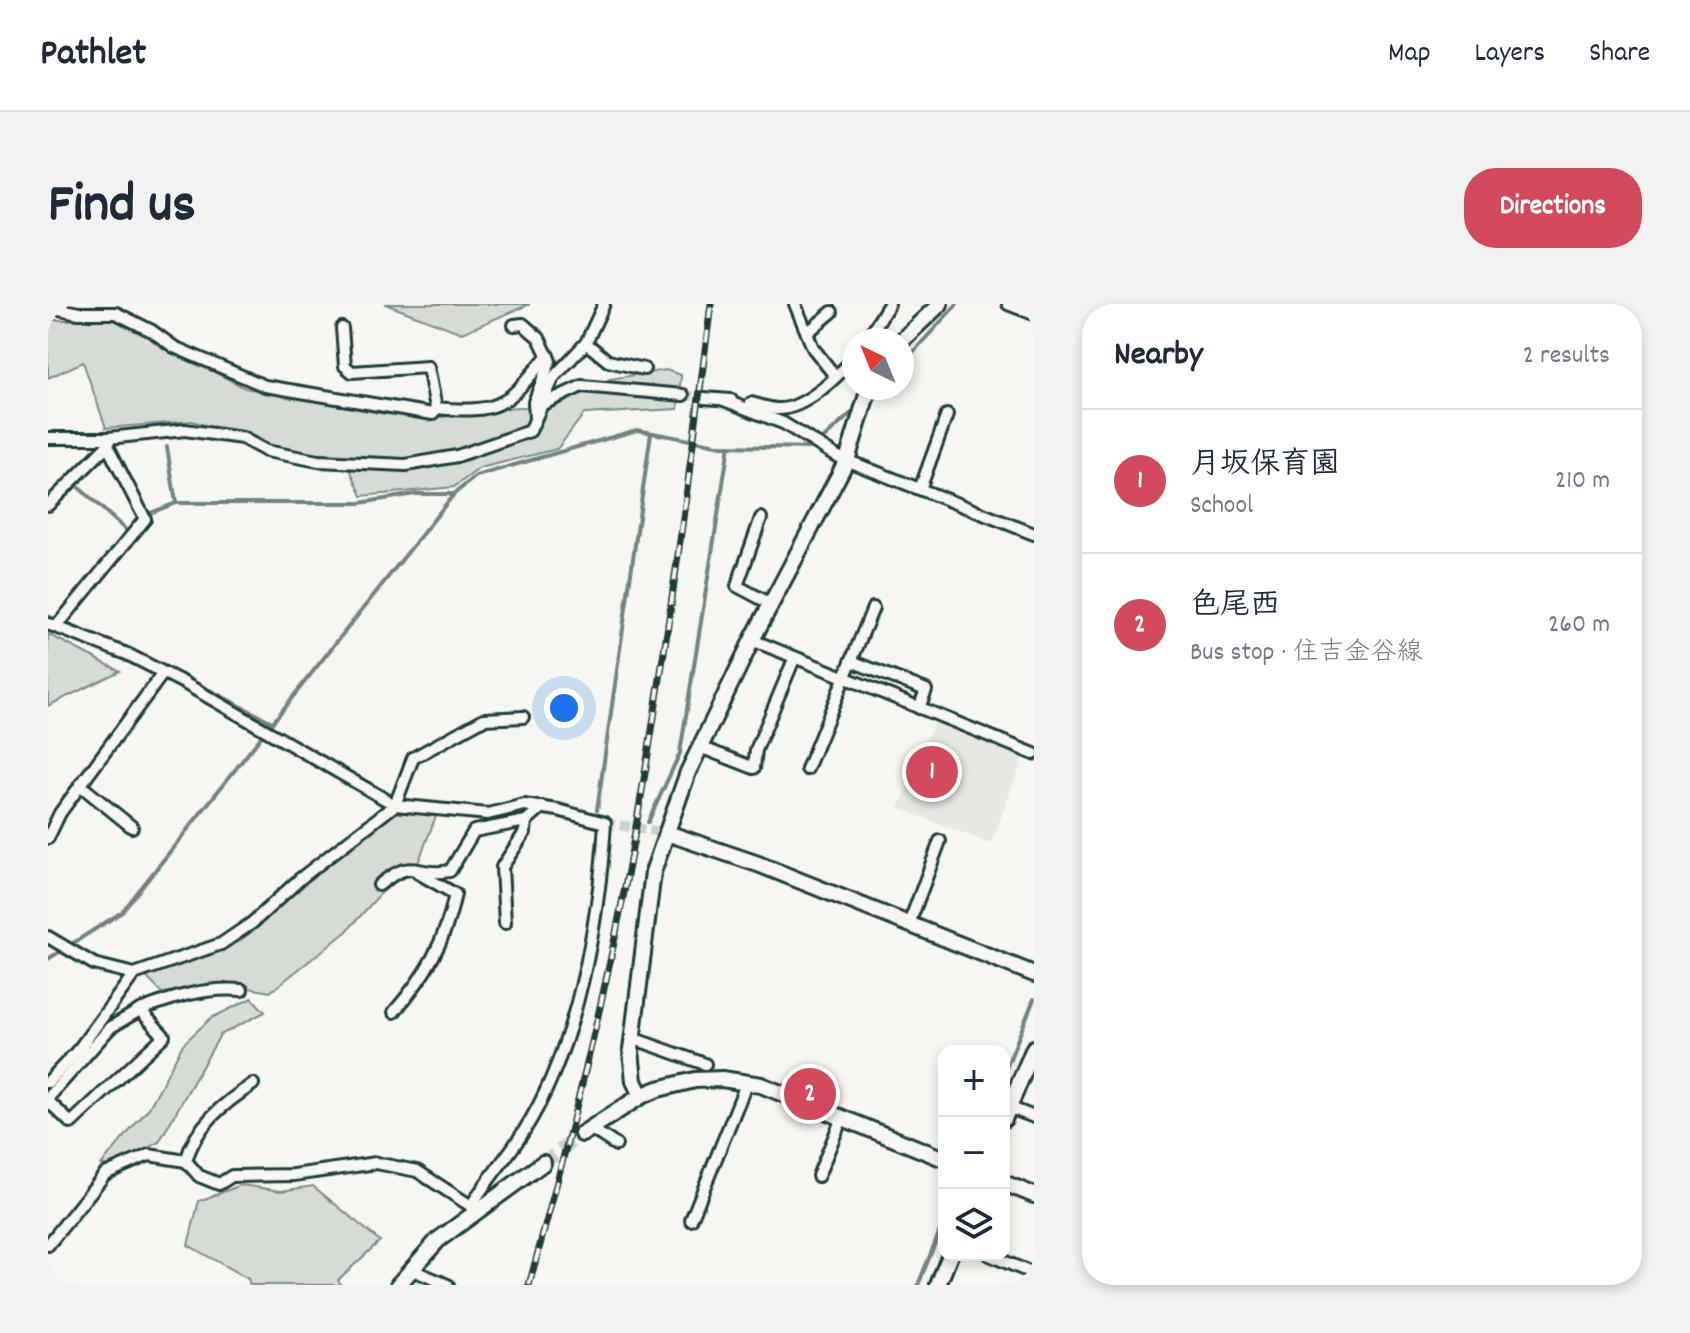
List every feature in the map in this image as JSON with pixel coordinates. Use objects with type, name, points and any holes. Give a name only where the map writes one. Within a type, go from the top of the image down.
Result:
[{"type":"street","points":[[48,438],[108,442],[185,430],[242,438],[266,451],[318,461],[406,465],[457,456],[530,431],[554,377],[586,343],[604,304]]},
{"type":"street","points":[[795,304],[813,348],[835,376]]},
{"type":"street","points":[[874,328],[889,304]]},
{"type":"street","points":[[914,329],[940,304]]},
{"type":"street","points":[[1008,304],[1034,314]]},
{"type":"street","points":[[48,307],[79,313],[116,313],[152,331],[174,347],[265,386],[355,400],[415,414],[433,414],[436,408],[428,367],[352,372],[345,366],[342,328]]},
{"type":"street","points":[[807,333],[832,312]]},
{"type":"street","points":[[514,325],[523,324],[539,338],[550,361],[534,402],[535,420]]},
{"type":"street","points":[[586,343],[608,361],[644,369]]},
{"type":"street","points":[[436,408],[497,409],[512,397],[548,355]]},
{"type":"street","points":[[704,398],[776,409],[791,407],[842,369]]},
{"type":"street","points":[[543,404],[582,386],[683,395]]},
{"type":"street","points":[[724,400],[783,423],[847,460],[1034,534]]},
{"type":"street","points":[[641,1096],[631,1065],[632,1038],[653,872],[700,747],[752,640],[847,460],[864,400]]},
{"type":"street","points":[[920,489],[947,415]]},
{"type":"street","points":[[48,505],[108,442]]},
{"type":"street","points":[[108,442],[143,514],[66,615],[54,626],[127,654],[395,805],[488,814],[524,805],[605,823],[593,920],[579,994],[551,1077],[524,1131],[473,1209]]},
{"type":"street","points":[[761,518],[737,586],[771,604]]},
{"type":"street","points":[[807,769],[873,608]]},
{"type":"street","points":[[752,640],[1034,754]]},
{"type":"street","points":[[700,747],[754,768],[756,750],[794,659]]},
{"type":"street","points":[[851,661],[926,690],[919,708]]},
{"type":"street","points":[[48,838],[60,813],[163,673]]},
{"type":"street","points":[[51,940],[94,964],[134,974],[221,944],[252,923],[301,878],[395,805],[413,758],[484,719],[523,717]]},
{"type":"street","points":[[80,785],[132,827]]},
{"type":"street","points":[[379,885],[398,870],[414,866],[436,874],[450,871],[474,831],[526,821],[542,807]]},
{"type":"street","points":[[505,923],[502,867],[525,832],[526,821]]},
{"type":"street","points":[[667,833],[758,864],[1034,974]]},
{"type":"street","points":[[909,924],[940,841]]},
{"type":"street","points":[[394,1012],[424,978],[449,923],[455,894],[409,868]]},
{"type":"street","points":[[48,1082],[79,1049],[134,974]]},
{"type":"street","points":[[140,1010],[164,1036],[71,1123],[48,1099],[111,1027],[140,1010],[183,994],[215,987],[242,990]]},
{"type":"street","points":[[632,1038],[705,1064]]},
{"type":"street","points":[[1010,1104],[1034,1048]]},
{"type":"street","points":[[586,1131],[641,1096],[695,1080],[747,1082],[938,1157]]},
{"type":"street","points":[[691,1220],[747,1082]]},
{"type":"street","points":[[186,1161],[192,1139],[214,1113],[253,1084]]},
{"type":"street","points":[[1010,1114],[1034,1117]]},
{"type":"street","points":[[818,1176],[842,1118]]},
{"type":"street","points":[[586,1131],[616,1145]]},
{"type":"street","points":[[48,1245],[105,1174],[149,1155],[186,1161],[199,1176],[219,1184],[232,1176],[294,1175],[376,1163],[417,1171],[473,1209]]},
{"type":"street","points":[[398,1285],[438,1240],[473,1209],[543,1163]]},
{"type":"street","points":[[1010,1185],[1034,1195]]},
{"type":"street","points":[[938,1285],[948,1261]]},
{"type":"street","points":[[1003,1261],[1032,1273],[1025,1285]]},
{"type":"street","points":[[410,1269],[448,1285]]},
{"type":"shaded area","points":[[385,304],[530,304],[462,333]]},
{"type":"shaded area","points":[[48,320],[115,320],[245,388],[385,414],[442,417],[517,407],[551,408],[610,379],[666,370],[681,375],[678,409],[584,414],[557,449],[480,468],[454,487],[362,496],[350,469],[192,421],[106,428],[83,362],[48,378]]},
{"type":"shaded area","points":[[48,634],[120,671],[48,706]]},
{"type":"shaded area","points":[[935,719],[1024,754],[991,844],[899,808]]},
{"type":"shaded area","points":[[396,810],[436,816],[418,863],[380,894],[346,932],[270,992],[223,983],[162,993],[145,976],[240,941],[304,880]]},
{"type":"shaded area","points":[[252,998],[265,1012],[220,1035],[159,1142],[117,1165],[101,1165],[149,1108],[183,1044],[211,1018]]},
{"type":"shaded area","points":[[241,1185],[281,1191],[313,1186],[380,1241],[338,1280],[341,1285],[250,1285],[248,1279],[188,1245],[199,1201]]},
{"type":"waterway","points":[[914,351],[957,304]]},
{"type":"waterway","points":[[48,959],[122,912],[454,494],[476,476],[637,430],[722,446],[813,448],[857,408]]},
{"type":"waterway","points":[[597,810],[651,433]]},
{"type":"waterway","points":[[114,444],[148,514],[176,503],[360,503],[415,494],[454,494]]},
{"type":"waterway","points":[[648,822],[680,753],[729,446]]},
{"type":"waterway","points":[[167,447],[176,503]]},
{"type":"waterway","points":[[75,484],[128,532],[143,516]]},
{"type":"waterway","points":[[48,616],[135,652],[272,722]]},
{"type":"waterway","points":[[1010,1058],[1034,999]]},
{"type":"waterway","points":[[918,1285],[938,1236]]},
{"type":"tunnel","points":[[683,395],[704,398]]},
{"type":"tunnel","points":[[605,823],[667,833]]},
{"type":"tunnel","points":[[543,1163],[582,1134]]},
{"type":"railway","points":[[529,1285],[586,1068],[632,849],[665,645],[711,304]]},
{"type":"place","name":"月坂保育園","points":[[932,772]]},
{"type":"place","name":"色尾西","points":[[810,1094]]}]
